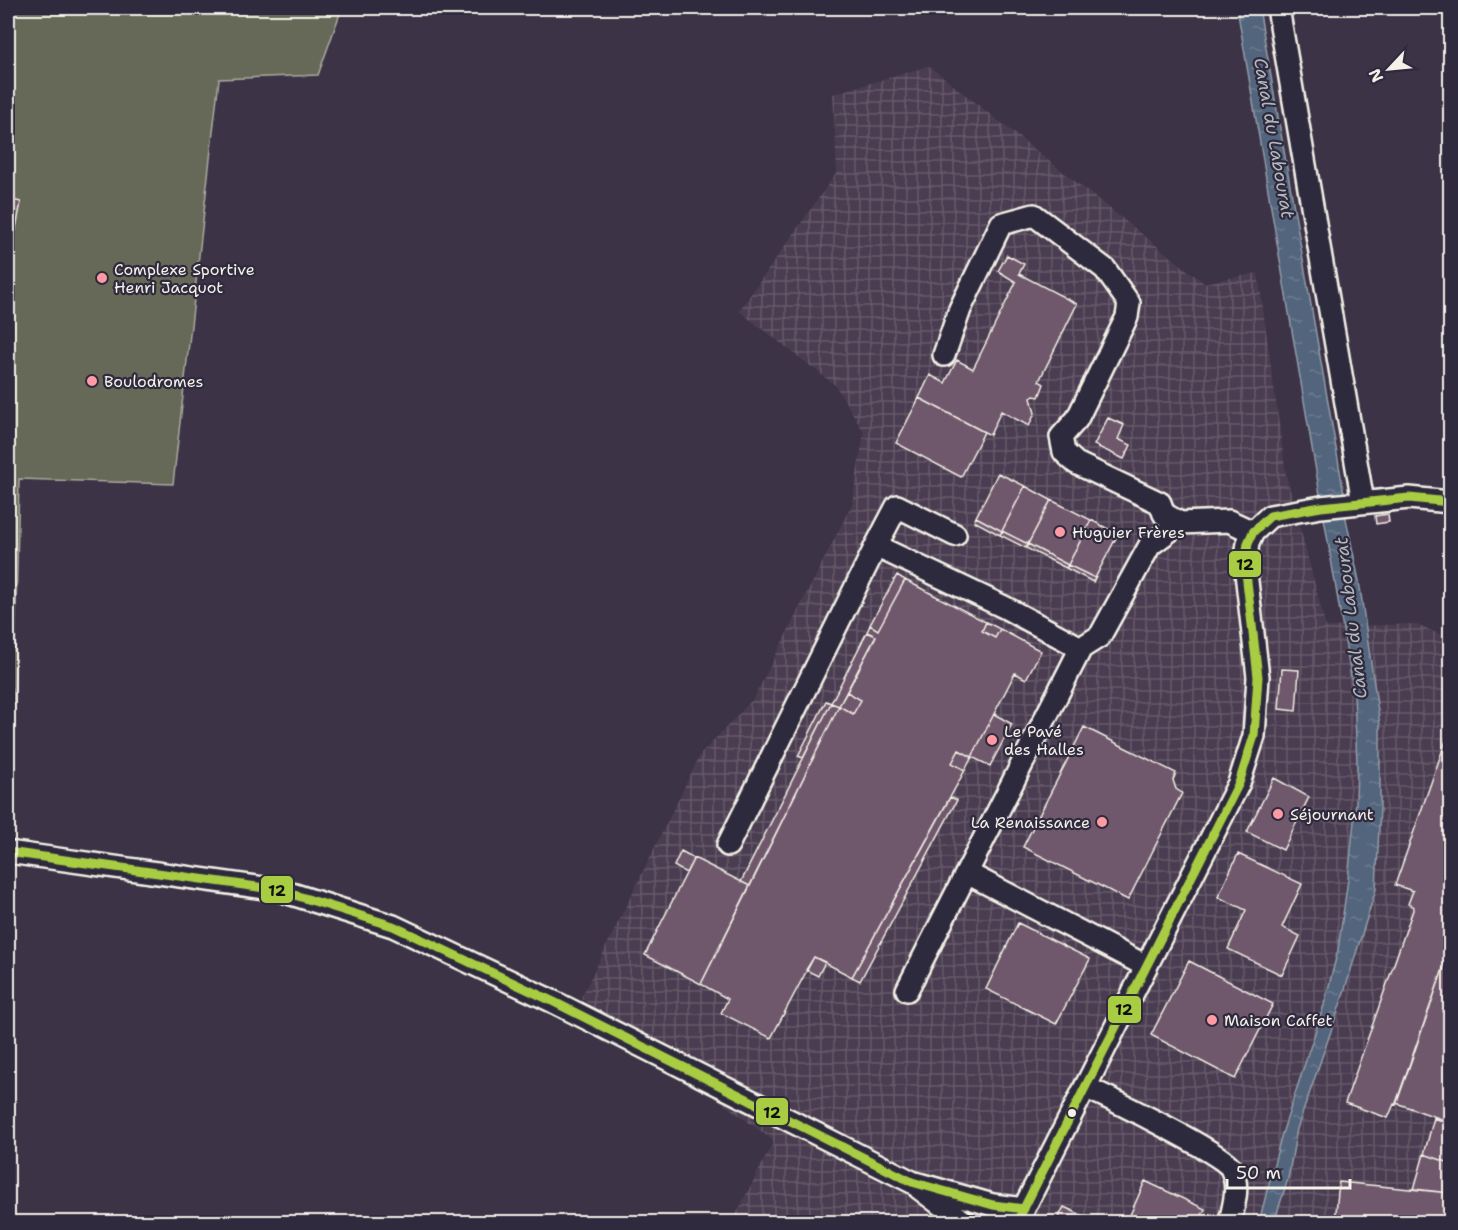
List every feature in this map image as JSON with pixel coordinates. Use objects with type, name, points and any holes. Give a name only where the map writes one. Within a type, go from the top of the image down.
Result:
[{"type":"street","points":[[1278,8],[1355,503]]},
{"type":"street","points":[[944,355],[960,309],[1001,224],[1034,215],[1105,269],[1129,303],[1127,317],[1077,419],[1061,437],[1064,452],[1076,463],[1160,503],[1164,514],[1180,523],[1230,521],[1253,532]]},
{"type":"street","points":[[8,852],[279,890],[393,926],[564,1008],[912,1182],[993,1205],[1020,1216],[1239,783],[1254,736],[1258,677],[1245,564],[1248,543],[1253,532],[1270,516],[1321,507],[1409,498],[1450,502]]},
{"type":"street","points":[[728,845],[897,506],[956,535]]},
{"type":"street","points":[[908,990],[1081,648],[1100,636],[1150,545],[1180,523]]},
{"type":"street","points":[[876,546],[1004,607],[1081,648]]},
{"type":"street","points":[[967,873],[1146,966]]},
{"type":"street","points":[[1085,1087],[1207,1149],[1230,1166],[1238,1187],[1230,1222]]},
{"type":"street","points":[[912,1182],[964,1222]]},
{"type":"shaded area","points":[[929,66],[1204,283],[1258,273],[1286,474],[1326,627],[1414,624],[1450,638],[1450,1222],[732,1222],[774,1141],[581,998],[700,755],[754,698],[852,504],[864,432],[835,385],[739,311],[837,172],[833,94]]},
{"type":"green space","name":"Complexe Sportive Henri Jacquot","points":[[8,8],[342,8],[318,75],[219,79],[173,484],[19,479],[13,740],[8,739]]},
{"type":"water","name":"Canal du Labourat","points":[[1237,8],[1259,8],[1343,488],[1346,519],[1359,581],[1380,725],[1380,807],[1376,889],[1340,1005],[1297,1129],[1288,1179],[1274,1222],[1259,1222],[1281,1137],[1324,1005],[1338,950],[1356,802],[1357,763],[1354,694]]},
{"type":"building","points":[[8,199],[21,202],[10,260],[8,260]]},
{"type":"building","points":[[1007,255],[1024,264],[1019,274],[1077,304],[1039,381],[1044,384],[1039,397],[1031,398],[1035,413],[1029,426],[1001,411],[990,435],[919,398],[930,375],[945,383],[957,360],[973,369],[1016,282],[998,271]]},
{"type":"building","points":[[919,398],[984,432],[961,477],[896,443]]},
{"type":"building","points":[[1108,418],[1124,425],[1118,439],[1131,445],[1124,459],[1094,445]]},
{"type":"building","points":[[998,473],[1025,486],[1002,531],[976,517]]},
{"type":"building","points":[[1025,486],[1051,500],[1028,544],[1002,531]]},
{"type":"building","name":"Huguier Frères","points":[[1051,500],[1091,520],[1068,565],[1028,544]]},
{"type":"building","points":[[1388,514],[1389,522],[1376,524],[1375,516]]},
{"type":"building","points":[[976,517],[1002,531],[1000,535],[974,521]]},
{"type":"building","points":[[1091,520],[1118,534],[1095,578],[1068,565]]},
{"type":"building","points":[[1002,531],[1028,544],[1026,548],[1000,535]]},
{"type":"building","points":[[1028,544],[1068,565],[1066,568],[1026,548]]},
{"type":"building","points":[[1068,565],[1095,578],[1093,582],[1066,568]]},
{"type":"building","points":[[897,575],[905,580],[878,630],[870,625]]},
{"type":"building","points":[[905,580],[986,622],[982,631],[995,638],[1000,629],[1041,651],[1026,679],[1015,673],[972,757],[959,750],[952,763],[965,770],[852,977],[814,957],[771,1038],[721,1013],[728,999],[701,984],[839,706],[853,714],[861,700],[847,692],[876,636],[867,632],[870,625],[878,630]]},
{"type":"building","points":[[986,622],[1000,629],[995,638],[982,631]]},
{"type":"building","points":[[867,632],[876,636],[839,706],[831,703]]},
{"type":"building","points":[[1282,669],[1299,670],[1296,711],[1279,709]]},
{"type":"building","points":[[847,692],[861,700],[853,714],[839,706]]},
{"type":"building","points":[[826,701],[831,703],[803,758],[798,756]]},
{"type":"building","points":[[831,703],[839,706],[750,886],[741,882]]},
{"type":"building","name":"Le Pavé des Halles","points":[[994,714],[1012,724],[990,766],[972,757]]},
{"type":"building","name":"La Renaissance","points":[[1084,727],[1176,773],[1173,780],[1176,789],[1182,793],[1128,900],[1023,847]]},
{"type":"building","points":[[1450,729],[1450,949],[1396,1105],[1394,1104],[1388,1118],[1345,1103],[1414,907],[1408,904],[1413,891],[1395,885]]},
{"type":"building","points":[[959,750],[972,757],[965,770],[952,763]]},
{"type":"building","name":"Séjournant","points":[[1274,778],[1309,797],[1283,850],[1247,832]]},
{"type":"building","points":[[950,797],[957,800],[860,981],[852,977]]},
{"type":"building","points":[[681,851],[694,858],[686,873],[674,866]]},
{"type":"building","points":[[1238,854],[1302,884],[1282,927],[1300,936],[1282,975],[1228,949],[1246,910],[1218,897]]},
{"type":"building","points":[[694,858],[750,886],[701,984],[645,955]]},
{"type":"building","points":[[1018,923],[1090,959],[1056,1024],[986,989]]},
{"type":"building","points":[[1450,949],[1450,1122],[1396,1103]]},
{"type":"building","points":[[814,957],[825,962],[818,976],[806,970]]},
{"type":"building","name":"Maison Caffet","points":[[1189,961],[1273,1004],[1235,1079],[1151,1035]]},
{"type":"building","points":[[1434,1118],[1450,1124],[1450,1163],[1424,1154]]},
{"type":"building","points":[[1424,1154],[1450,1163],[1450,1193],[1414,1189]]},
{"type":"building","points":[[1145,1181],[1205,1209],[1199,1222],[1127,1222]]},
{"type":"building","points":[[1339,1182],[1450,1193],[1450,1222],[1335,1222]]},
{"type":"building","points":[[1064,1207],[1097,1222],[1056,1222]]},
{"type":"transit line","name":"12","points":[[1017,1222],[1239,783],[1254,736],[1258,677],[1245,564],[1248,543],[1253,532],[1270,516],[1321,507],[1409,498],[1450,502]]},
{"type":"transit line","name":"12","points":[[8,852],[279,890],[393,926],[554,1002],[912,1182],[993,1205],[1024,1209]]},
{"type":"place","name":"Complexe Sportive Henri Jacquot","points":[[102,278]]},
{"type":"place","name":"Boulodromes","points":[[92,381]]},
{"type":"place","name":"Huguier Frères","points":[[1060,532]]},
{"type":"place","name":"Le Pavé des Halles","points":[[992,740]]},
{"type":"place","name":"Séjournant","points":[[1278,814]]},
{"type":"place","name":"La Renaissance","points":[[1102,822]]},
{"type":"place","name":"Maison Caffet","points":[[1212,1020]]}]
